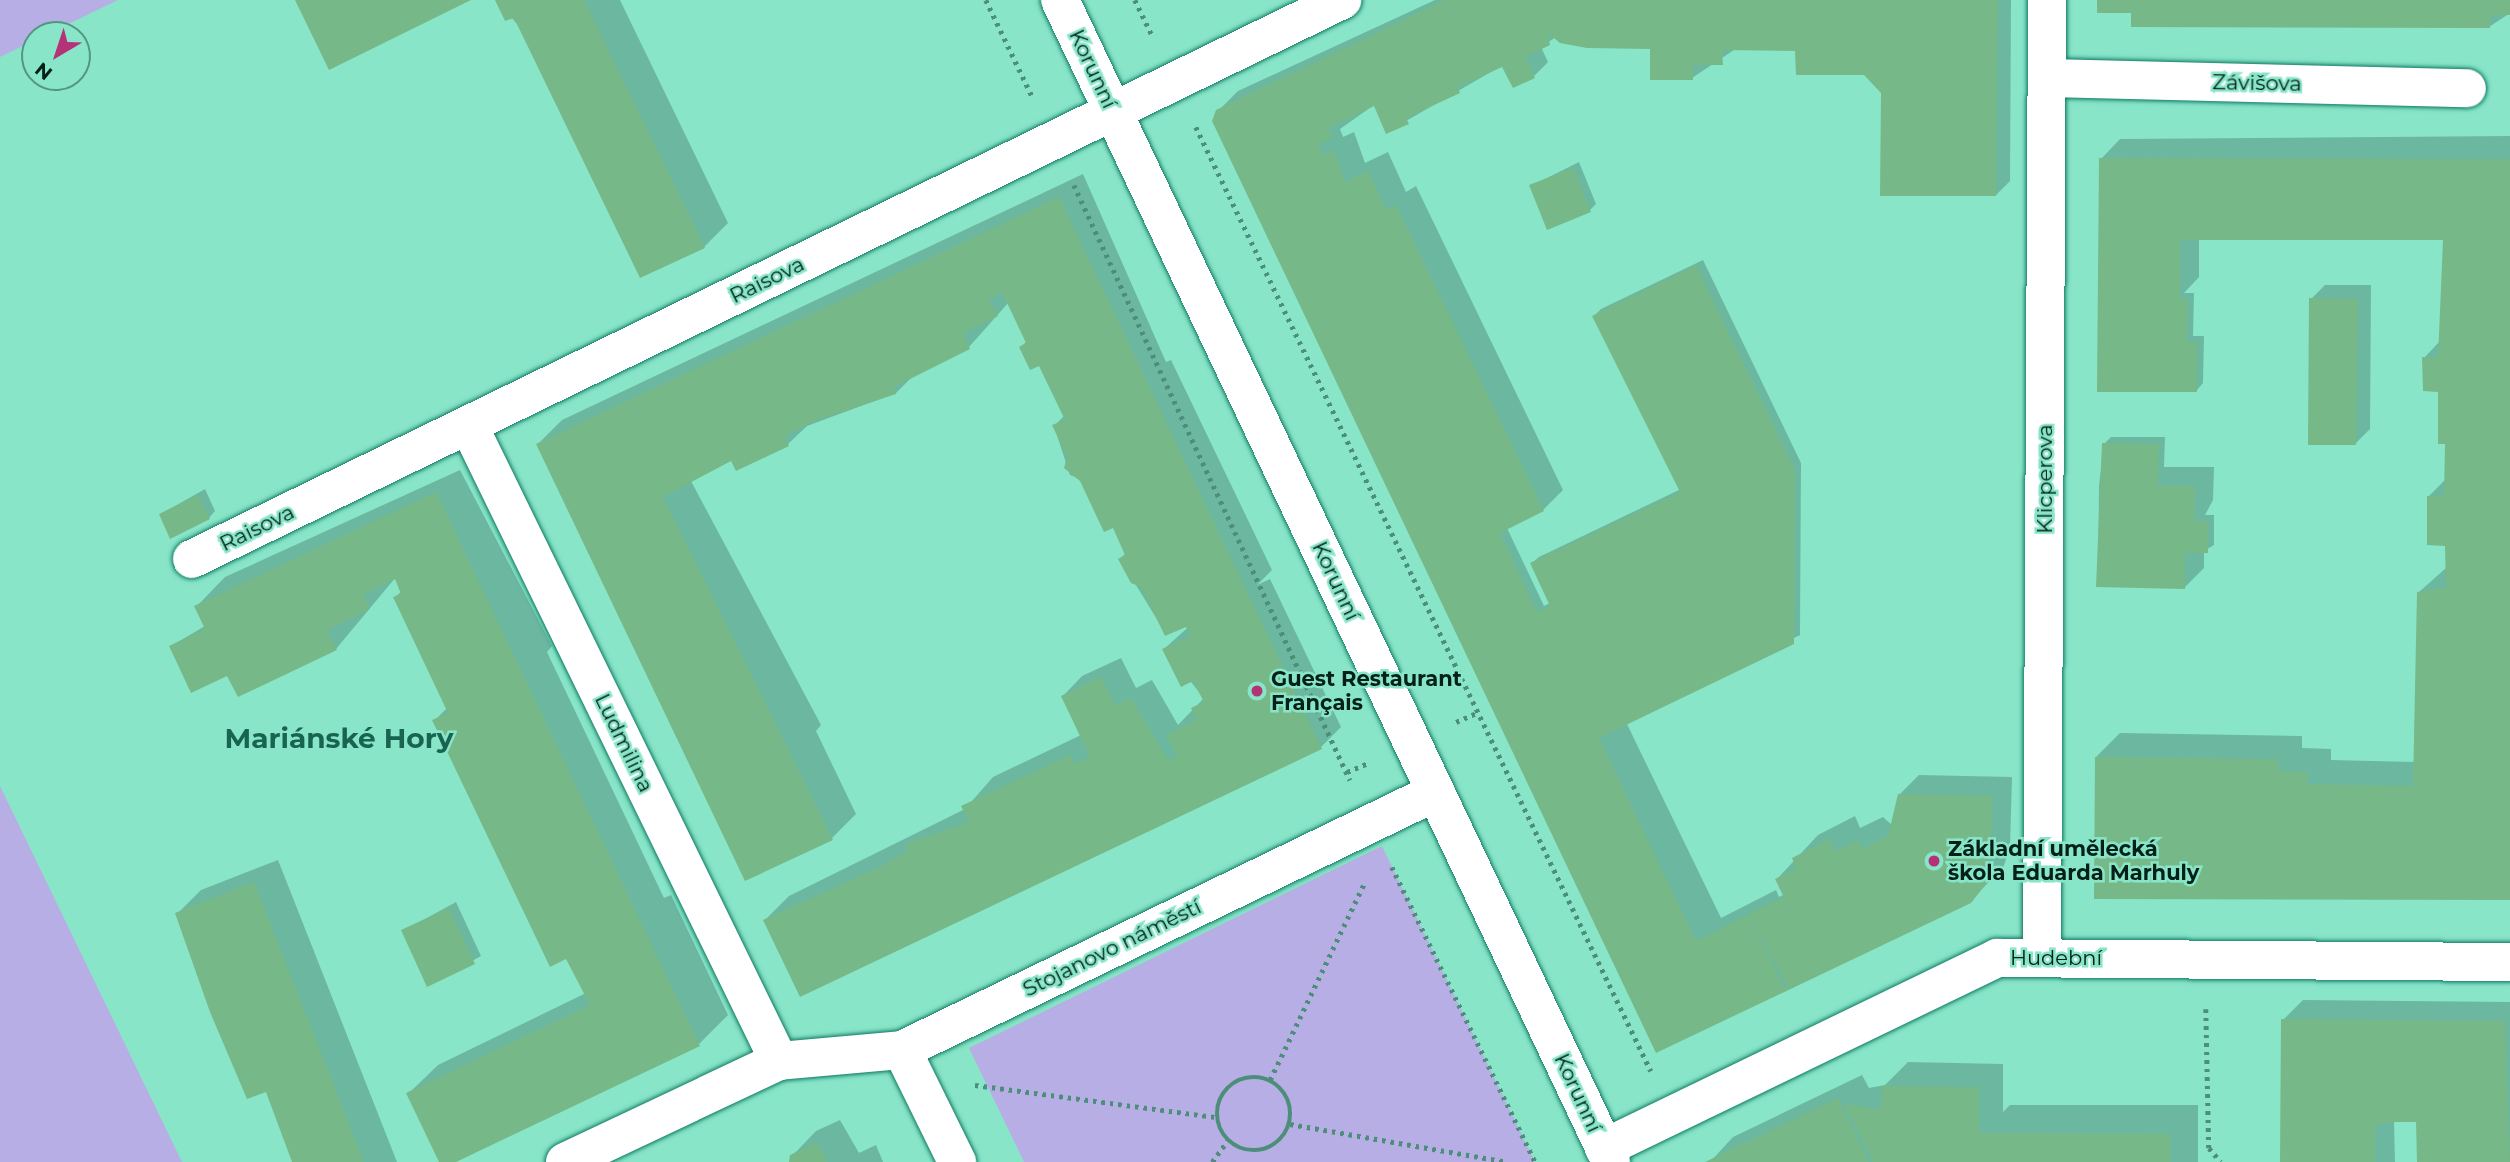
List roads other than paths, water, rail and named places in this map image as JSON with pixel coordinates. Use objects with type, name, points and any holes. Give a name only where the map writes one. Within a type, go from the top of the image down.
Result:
[{"type":"street","name":"Korunní","points":[[1060,0],[1608,1155]]},
{"type":"street","name":"Raisova","points":[[192,559],[1342,0]]},
{"type":"street","name":"Klicperova","points":[[2042,958],[2048,0]]},
{"type":"street","name":"Závišova","points":[[2047,79],[2467,88]]},
{"type":"street","name":"Ludmilina","points":[[469,426],[779,1061]]},
{"type":"street","name":"Stojanovo náměstí","points":[[908,1063],[1376,834],[1436,792]]},
{"type":"street","name":"Hudební","points":[[1608,1155],[1672,1115],[1997,958],[2510,962]]},
{"type":"street","points":[[565,1162],[779,1061],[908,1063],[957,1162]]},
{"type":"place","name":"Guest Restaurant Français","points":[[1257,691]]},
{"type":"place","name":"Základní umělecká škola Eduarda Marhuly","points":[[1934,861]]},
{"type":"district","name":"Mariánské Hory","points":[[339,738]]}]
